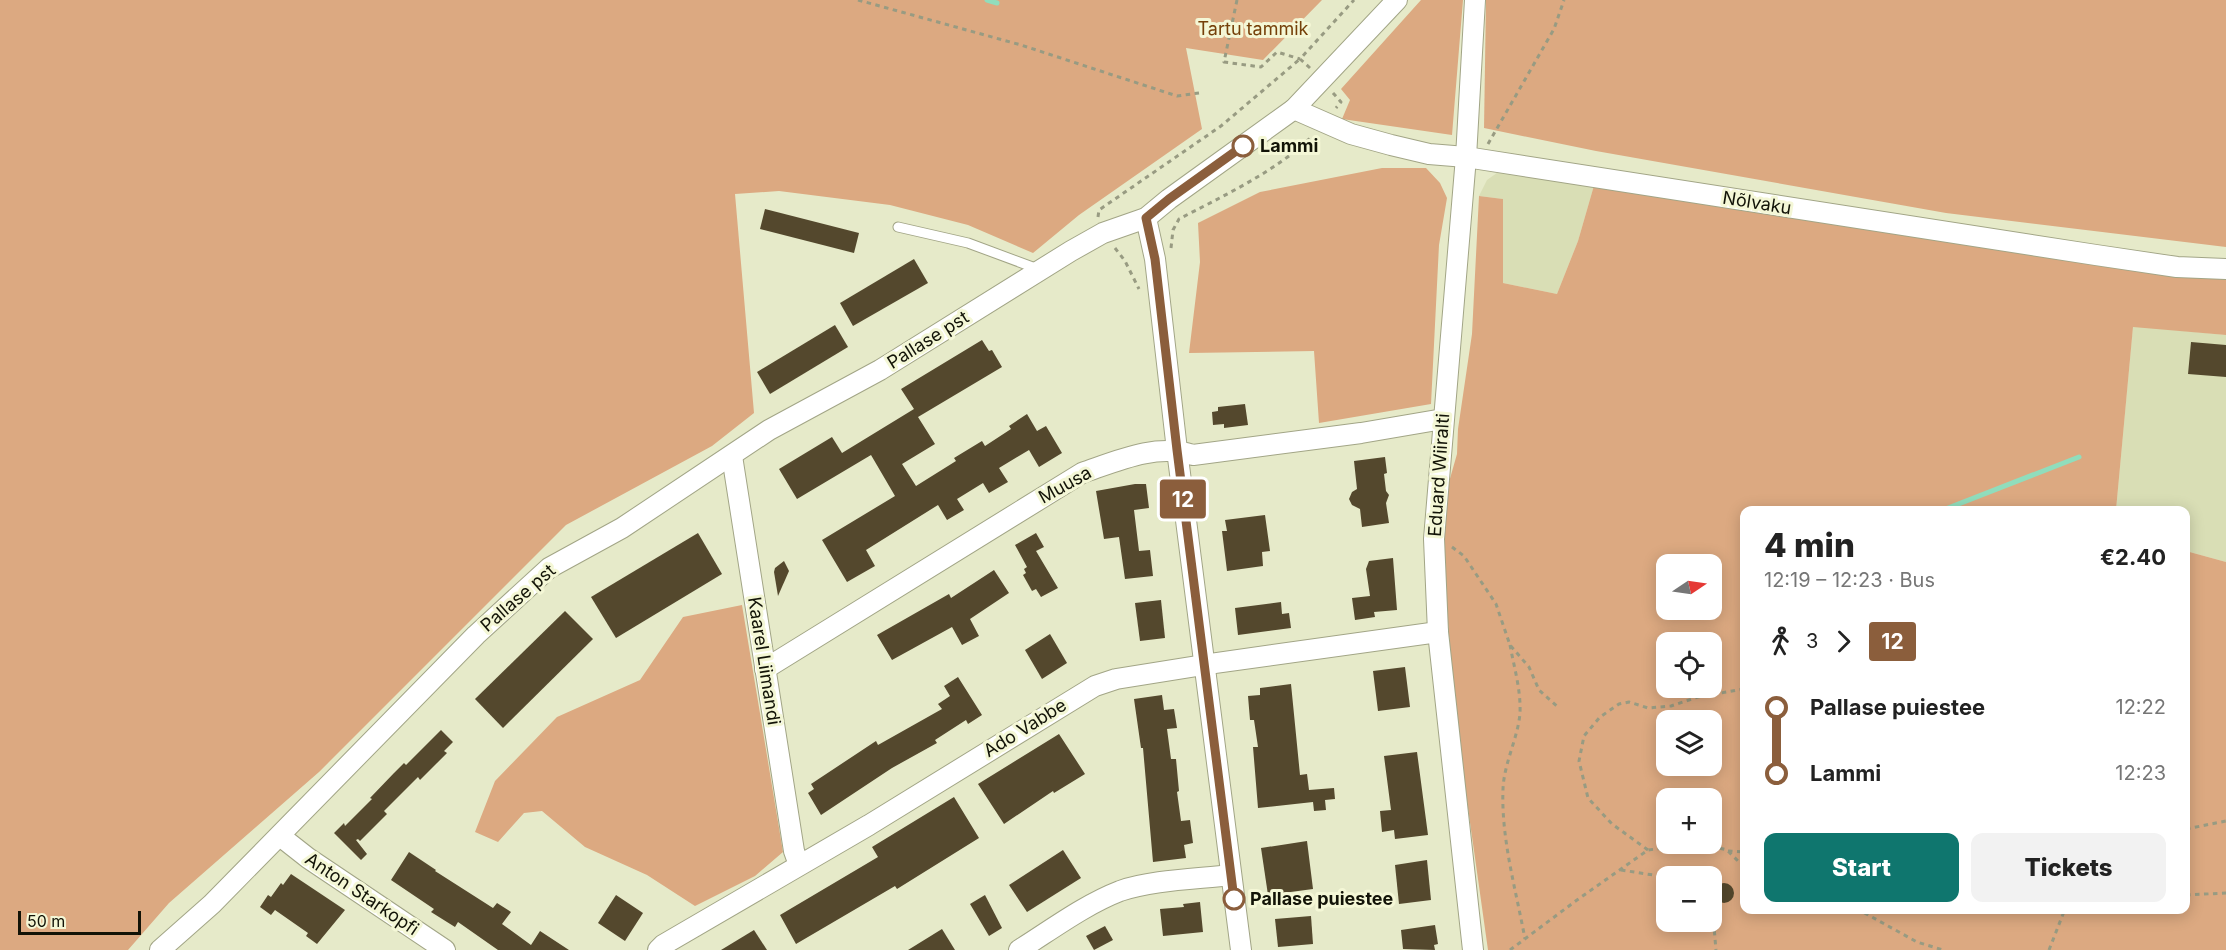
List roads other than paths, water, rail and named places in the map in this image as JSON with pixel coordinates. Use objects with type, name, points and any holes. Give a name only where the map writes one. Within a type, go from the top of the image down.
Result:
[{"type":"street","points":[[1241,950],[1155,259],[1146,218],[1294,109],[1397,0]]},
{"type":"street","name":"Eduard Wiiralti","points":[[1473,950],[1438,632],[1434,539],[1466,157],[1475,0]]},
{"type":"street","name":"Nõlvaku","points":[[1294,109],[1351,134],[1429,154],[1466,157],[2177,267],[2226,269]]},
{"type":"street","name":"Pallase pst","points":[[160,950],[212,904],[476,635],[549,568],[622,528],[769,430],[880,370],[1103,233],[1146,218]]},
{"type":"street","name":"Muusa","points":[[765,669],[1082,473],[1148,453],[1177,450],[1193,455],[1443,420]]},
{"type":"street","name":"Kaarel Liimandi","points":[[732,456],[794,851],[800,865]]},
{"type":"street","name":"Ado Vabbe","points":[[658,950],[869,825],[1095,686],[1116,679],[1204,665],[1438,632]]},
{"type":"street","name":"Anton Starkopfi","points":[[280,836],[308,858],[445,950]]},
{"type":"street","points":[[1019,950],[1090,905],[1120,891],[1144,885],[1231,875]]},
{"type":"lane","points":[[898,227],[968,243],[1040,270]]},
{"type":"waterway","points":[[987,0],[997,3]]},
{"type":"waterway","points":[[1953,506],[2079,457]]},
{"type":"place","name":"Lammi","points":[[1243,146]]},
{"type":"place","name":"Pallase puiestee","points":[[1234,899]]},
{"type":"park label","name":"Tartu tammik","points":[[1253,29]]}]
